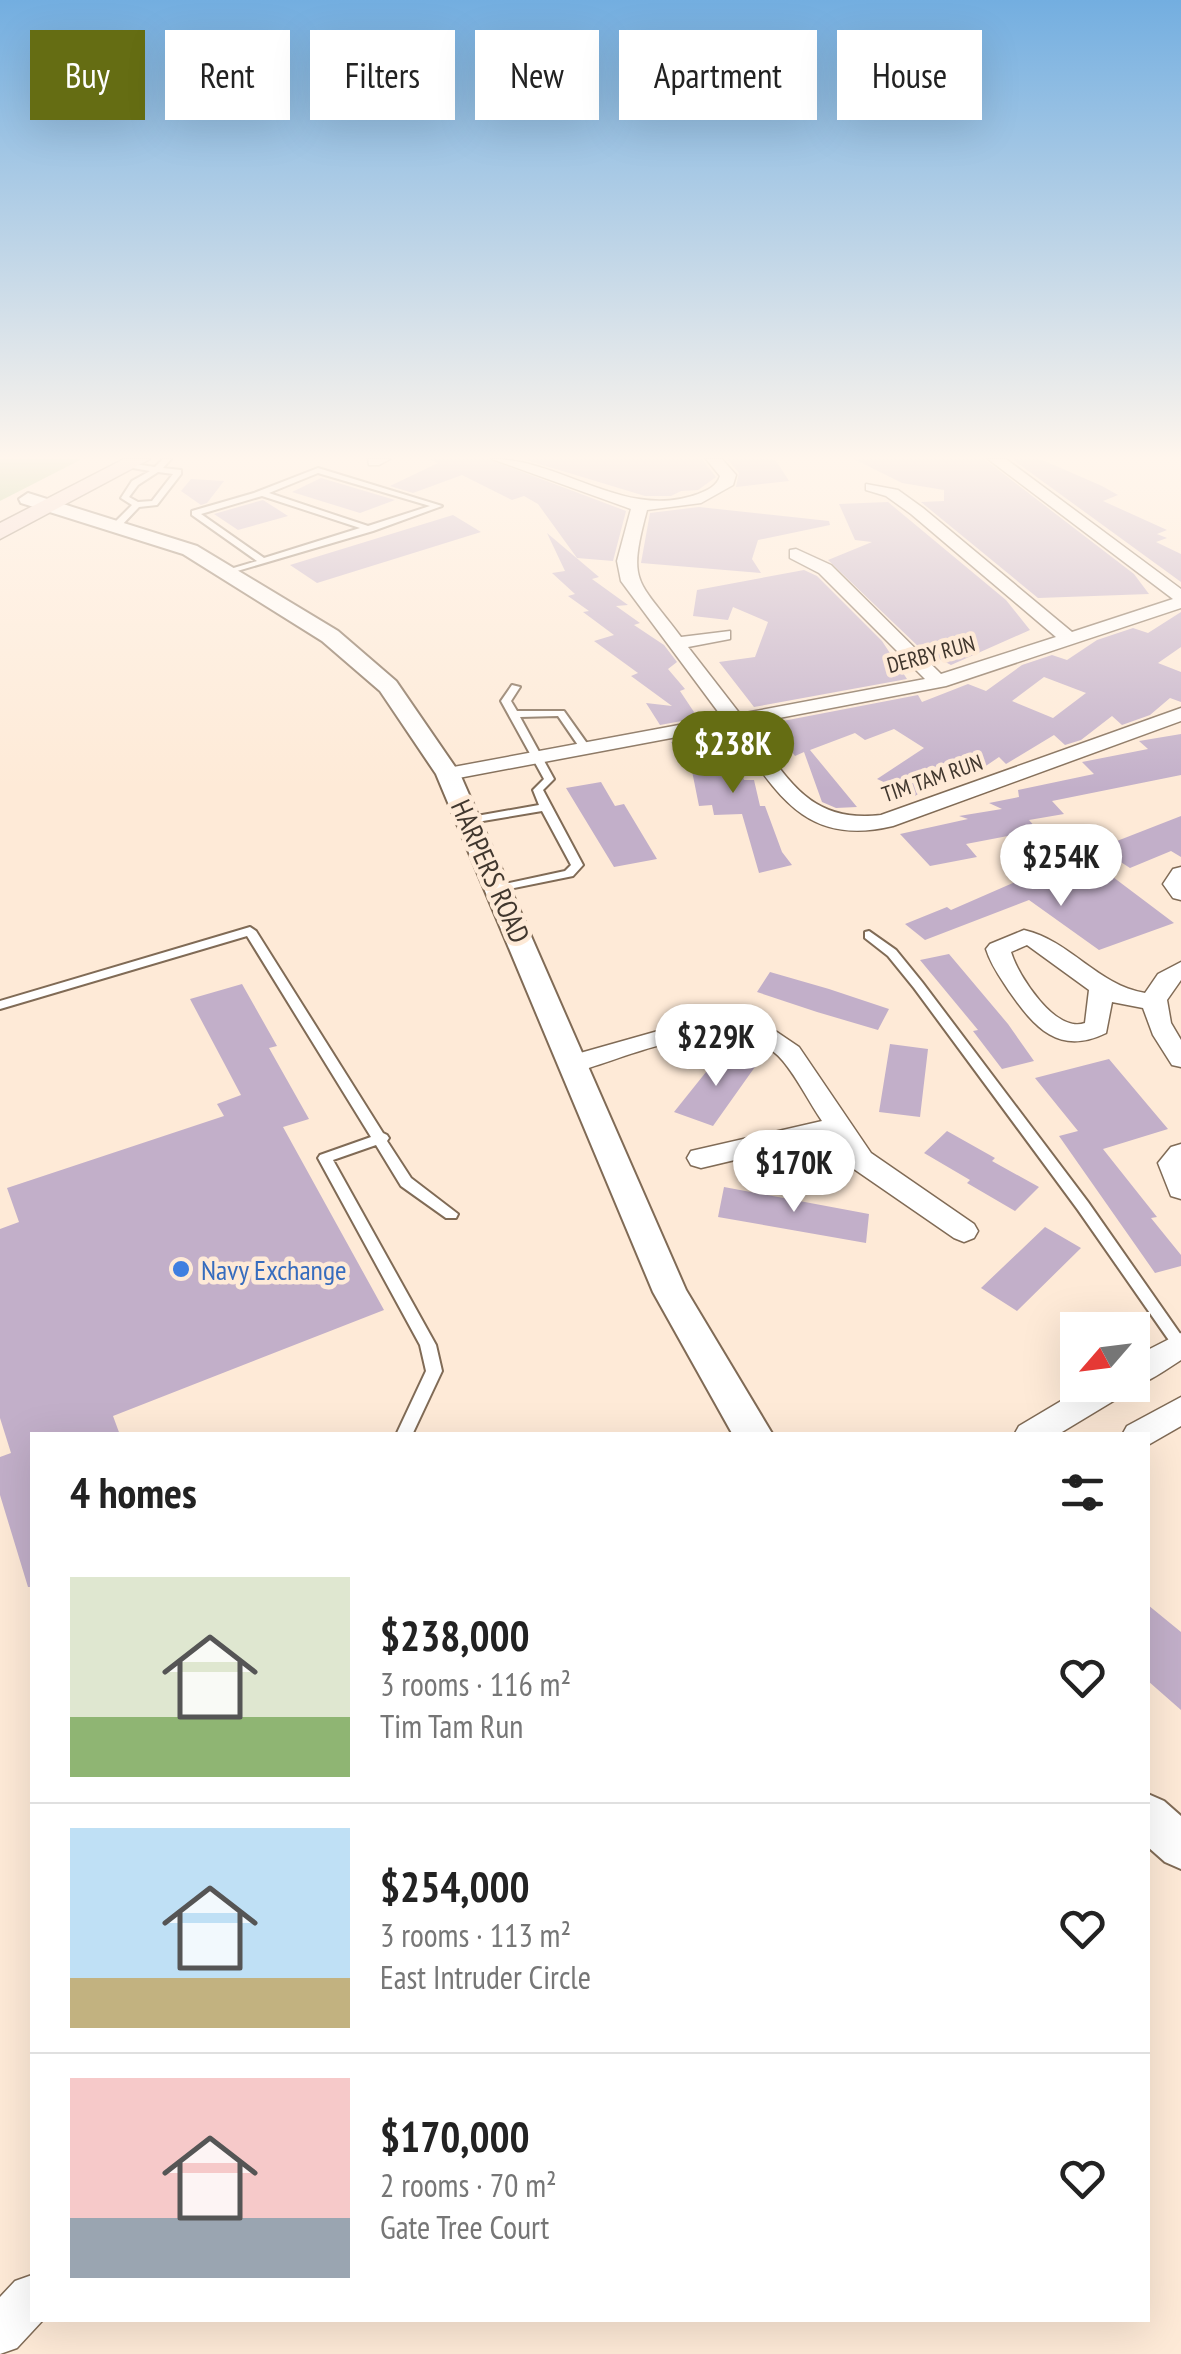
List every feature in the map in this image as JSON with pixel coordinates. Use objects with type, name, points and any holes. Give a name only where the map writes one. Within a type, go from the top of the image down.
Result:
[{"type":"street","name":"HARPERS ROAD","points":[[224,569],[360,660],[388,686],[445,768],[575,1063],[670,1292],[734,1408],[752,1432]]},
{"type":"street","name":"TIM TAM RUN","points":[[626,569],[643,601],[736,718],[794,800],[810,812],[840,822],[885,821],[1181,714]]},
{"type":"street","points":[[825,569],[939,682]]},
{"type":"street","points":[[986,569],[1070,639]]},
{"type":"street","points":[[1141,569],[1181,599]]},
{"type":"street","name":"DERBY RUN","points":[[445,768],[582,744],[667,735],[687,727],[939,682],[1181,599]]},
{"type":"street","points":[[676,643],[724,635]]},
{"type":"street","points":[[826,846],[840,822]]},
{"type":"street","points":[[1181,874],[1174,884],[1181,893]]},
{"type":"street","points":[[1101,988],[1097,1028],[1081,1035],[1062,1033],[1053,1028],[1002,962],[998,949],[1024,937],[1041,941],[1101,988],[1117,996],[1154,1002]]},
{"type":"street","points":[[1181,969],[1162,984],[1154,1002],[1160,1028],[1181,1059]]},
{"type":"street","points":[[575,1063],[704,1026],[756,1030],[790,1053],[836,1127],[862,1160],[964,1231]]},
{"type":"street","points":[[701,1158],[836,1127]]},
{"type":"street","points":[[1181,1154],[1172,1162],[1181,1190]]},
{"type":"street","points":[[1150,1363],[1180,1345]]},
{"type":"street","points":[[1035,1432],[1085,1402]]},
{"type":"street","points":[[1143,1432],[1181,1410]]},
{"type":"street","points":[[1150,1819],[1181,1846]]},
{"type":"street","points":[[0,2331],[30,2300]]},
{"type":"lane","points":[[230,572],[241,569]]},
{"type":"lane","points":[[499,888],[574,870],[576,865],[538,790],[549,779],[506,701],[515,688]]},
{"type":"lane","points":[[514,714],[561,713],[582,744]]},
{"type":"lane","points":[[470,820],[546,807]]},
{"type":"lane","points":[[0,1004],[250,931],[406,1182],[451,1214]]},
{"type":"lane","points":[[869,935],[892,953],[918,984],[1084,1206],[1180,1345]]},
{"type":"lane","points":[[382,1138],[325,1158],[428,1344],[434,1372],[405,1432]]},
{"type":"building","points":[[296,569],[362,569],[317,583]]},
{"type":"building","points":[[589,569],[599,577],[592,579],[628,605],[616,606],[640,623],[634,625],[664,645],[677,662],[668,669],[685,689],[680,691],[698,718],[660,725],[646,703],[672,706],[631,676],[638,673],[594,641],[614,635],[583,612],[589,611],[568,596],[575,594],[552,573]]},
{"type":"building","points":[[711,569],[758,569],[761,573]]},
{"type":"building","points":[[837,569],[968,569],[1006,600],[1030,630],[951,665],[922,650]]},
{"type":"building","points":[[1002,569],[1127,569],[1149,594],[1038,598]]},
{"type":"building","points":[[1163,569],[1181,569],[1181,582]]},
{"type":"building","points":[[804,570],[817,576],[882,641],[907,679],[754,707],[719,662],[755,657],[768,622],[733,607],[728,620],[693,616],[697,590]]},
{"type":"building","points":[[1181,612],[1181,647],[1158,663],[1181,672],[1181,702],[1170,698],[1150,715],[1122,725],[1112,716],[1081,740],[1065,745],[1054,735],[1006,764],[999,757],[974,774],[968,767],[915,796],[877,779],[924,748],[894,729],[865,740],[855,733],[810,750],[857,807],[836,808],[822,802],[804,752],[795,756],[788,747],[775,749],[757,726],[918,695],[922,702],[968,684],[986,691],[1022,665],[1052,655],[1067,660],[1097,640],[1133,628],[1148,633]],"holes":[[[1044,677],[1086,693],[1053,718],[1012,701]]]},
{"type":"building","points":[[1181,734],[1181,775],[1052,801],[1064,814],[1029,820],[1036,828],[966,844],[977,857],[930,866],[900,834],[968,819],[959,816],[1002,809],[989,803],[1019,797],[1018,790],[1094,774],[1082,762],[1148,749],[1139,741]]},
{"type":"building","points":[[709,735],[712,740],[723,738],[738,757],[744,780],[754,780],[760,806],[765,806],[782,852],[792,865],[759,873],[742,814],[714,815],[712,805],[699,806],[688,751],[678,752],[671,742]]},
{"type":"building","points":[[601,782],[615,806],[624,804],[657,859],[614,867],[566,788]]},
{"type":"building","points":[[1181,816],[1181,857],[1171,851],[1130,868],[1099,848]]},
{"type":"building","points":[[1101,868],[1174,923],[1099,950],[1029,900],[925,940],[905,924],[947,907],[951,910],[1029,876],[1047,889]]},
{"type":"building","points":[[949,954],[1034,1061],[1002,1069],[973,1031],[978,1030],[920,960]]},
{"type":"building","points":[[770,972],[889,1009],[878,1030],[817,1012],[757,992]]},
{"type":"building","name":"Navy Exchange","points":[[242,984],[277,1046],[269,1048],[309,1119],[283,1127],[384,1310],[113,1416],[119,1432],[30,1432],[28,1587],[0,1495],[0,1457],[11,1453],[0,1418],[0,1229],[19,1222],[7,1188],[224,1116],[217,1104],[241,1095],[190,999]]},
{"type":"building","points":[[890,1044],[928,1049],[920,1117],[879,1112]]},
{"type":"building","points":[[722,1052],[757,1064],[713,1126],[674,1112]]},
{"type":"building","points":[[1109,1059],[1168,1129],[1103,1149],[1157,1217],[1151,1218],[1181,1255],[1181,1266],[1155,1273],[1059,1136],[1078,1131],[1035,1078]]},
{"type":"building","points":[[947,1131],[1039,1187],[1015,1211],[967,1183],[970,1180],[924,1153]]},
{"type":"building","points":[[724,1187],[869,1214],[866,1243],[718,1217]]},
{"type":"building","points":[[1045,1227],[1081,1248],[1017,1311],[981,1288]]},
{"type":"building","points":[[1150,1607],[1181,1632],[1181,1710],[1150,1683]]},
{"type":"place","name":"Navy Exchange","points":[[181,1269]]}]
